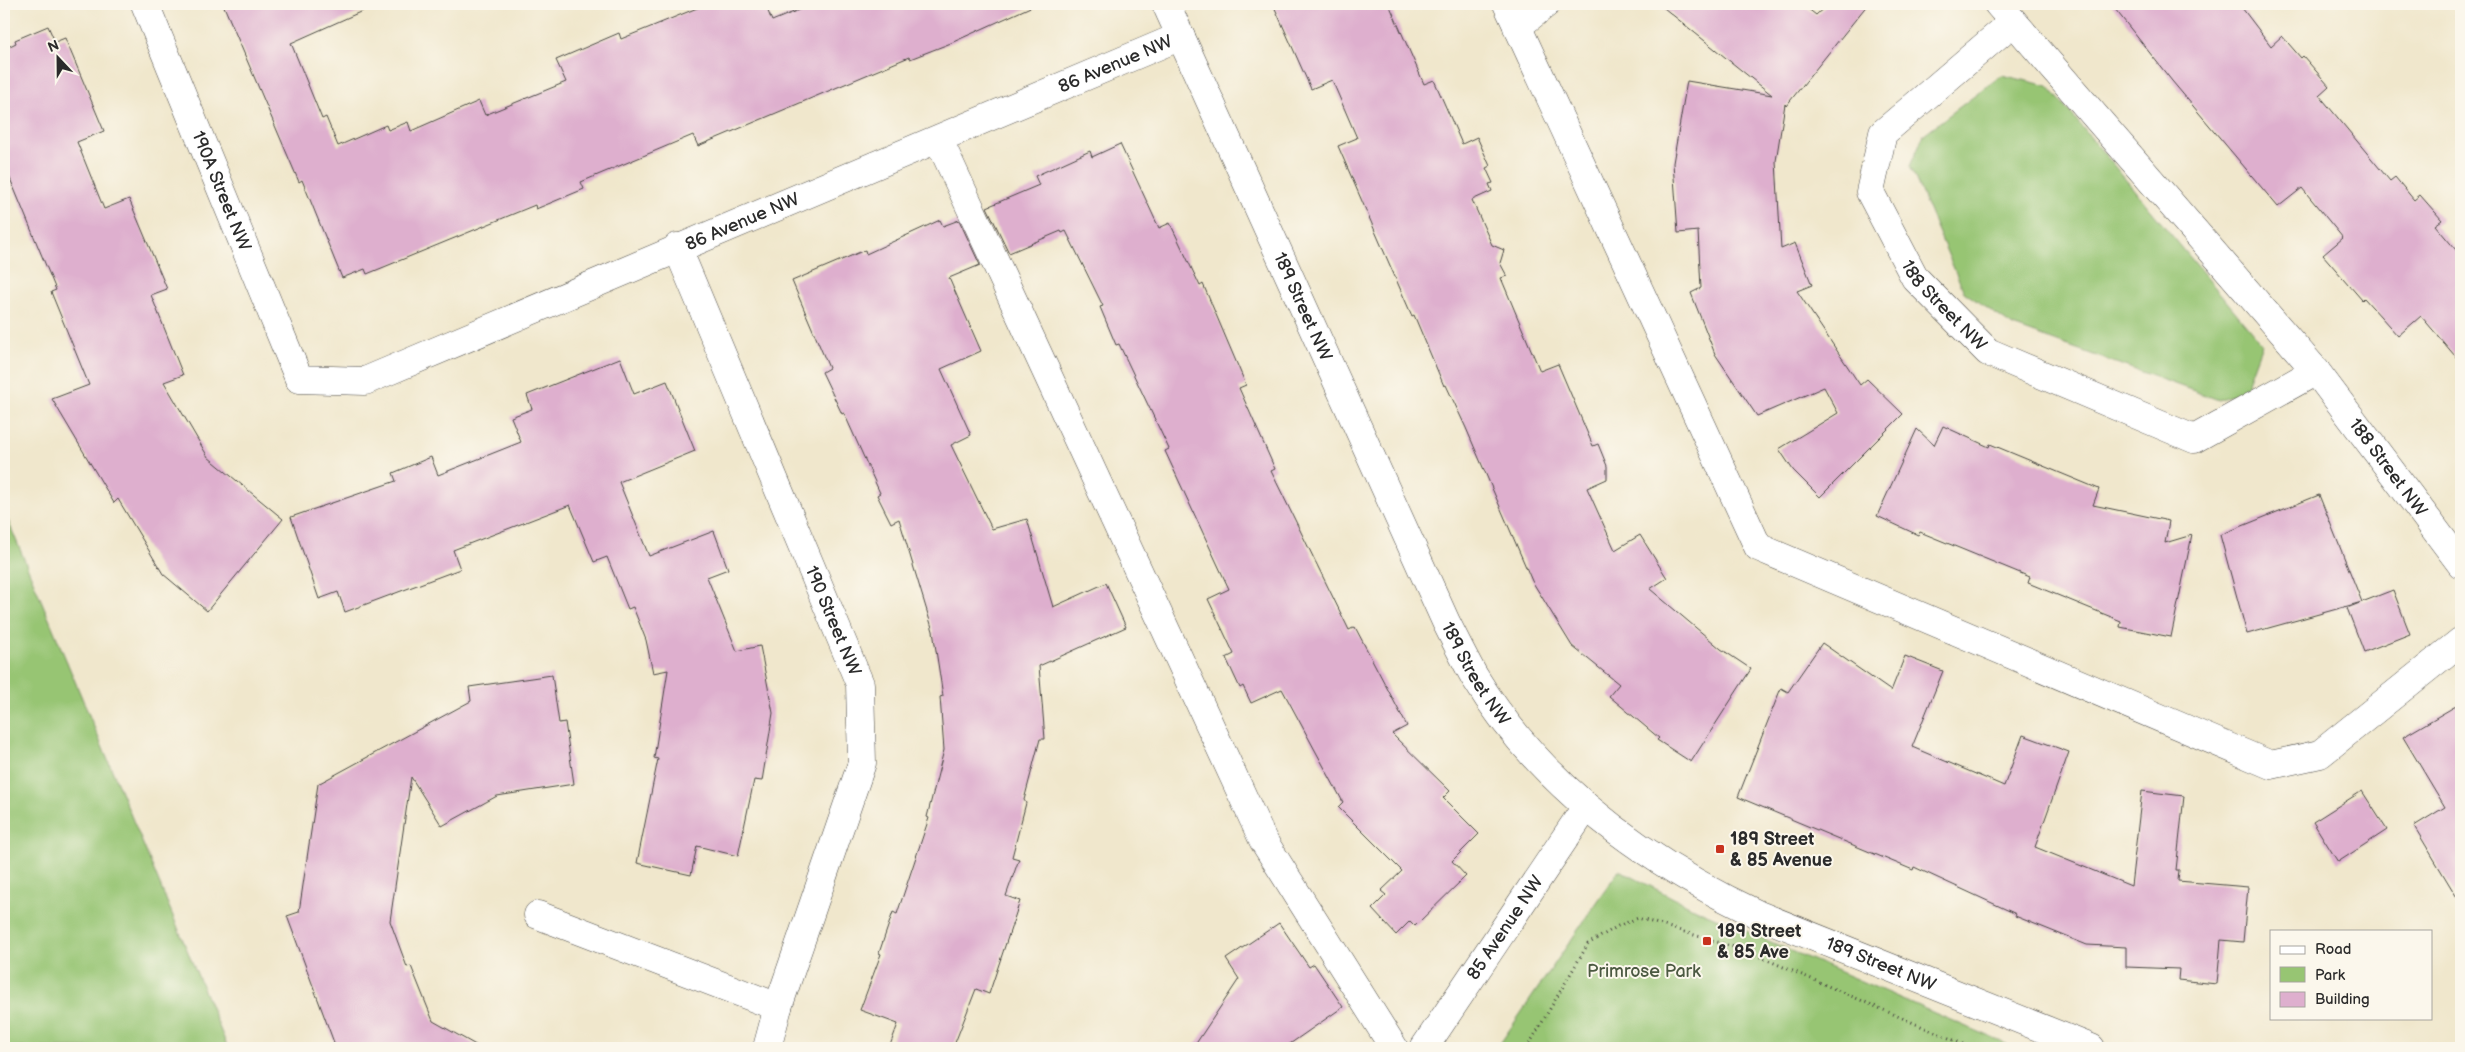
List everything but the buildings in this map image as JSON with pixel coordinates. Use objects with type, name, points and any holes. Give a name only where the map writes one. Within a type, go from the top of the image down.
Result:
[{"type":"street","name":"190A Street NW","points":[[145,4],[299,379]]},
{"type":"street","name":"189 Street NW","points":[[1166,4],[1411,547],[1475,676],[1525,746],[1554,778],[1586,807],[1667,866],[1711,892],[1759,915],[2091,1048]]},
{"type":"street","points":[[1546,4],[1512,16],[1758,548],[2271,765],[2320,754],[2461,641]]},
{"type":"street","name":"188 Street NW","points":[[2316,372],[2194,439],[1988,352],[1915,278],[1870,192],[1883,132],[2006,13],[2316,372],[2461,564]]},
{"type":"street","name":"86 Avenue NW","points":[[299,379],[365,381],[677,247],[939,140],[1181,36]]},
{"type":"street","points":[[939,140],[1263,840],[1394,1048]]},
{"type":"street","name":"190 Street NW","points":[[677,247],[860,684],[862,763],[778,1007],[767,1048]]},
{"type":"street","name":"85 Avenue NW","points":[[1424,1048],[1586,807]]},
{"type":"street","points":[[538,915],[778,1007]]},
{"type":"path","points":[[1527,1048],[1588,944],[1618,926],[1638,918],[1744,950],[1972,1048]]},
{"type":"green space","points":[[2002,75],[2048,86],[2262,344],[2245,390],[2219,400],[2013,326],[1964,292],[1910,166],[1924,134]]},
{"type":"green space","points":[[4,511],[228,1048],[4,1048]]},
{"type":"green space","name":"Primrose Park","points":[[1619,870],[1695,909],[2015,1048],[1497,1048]]},
{"type":"place","name":"189 Street & 85 Avenue","points":[[1720,849]]},
{"type":"place","name":"189 Street & 85 Ave","points":[[1707,941]]}]
